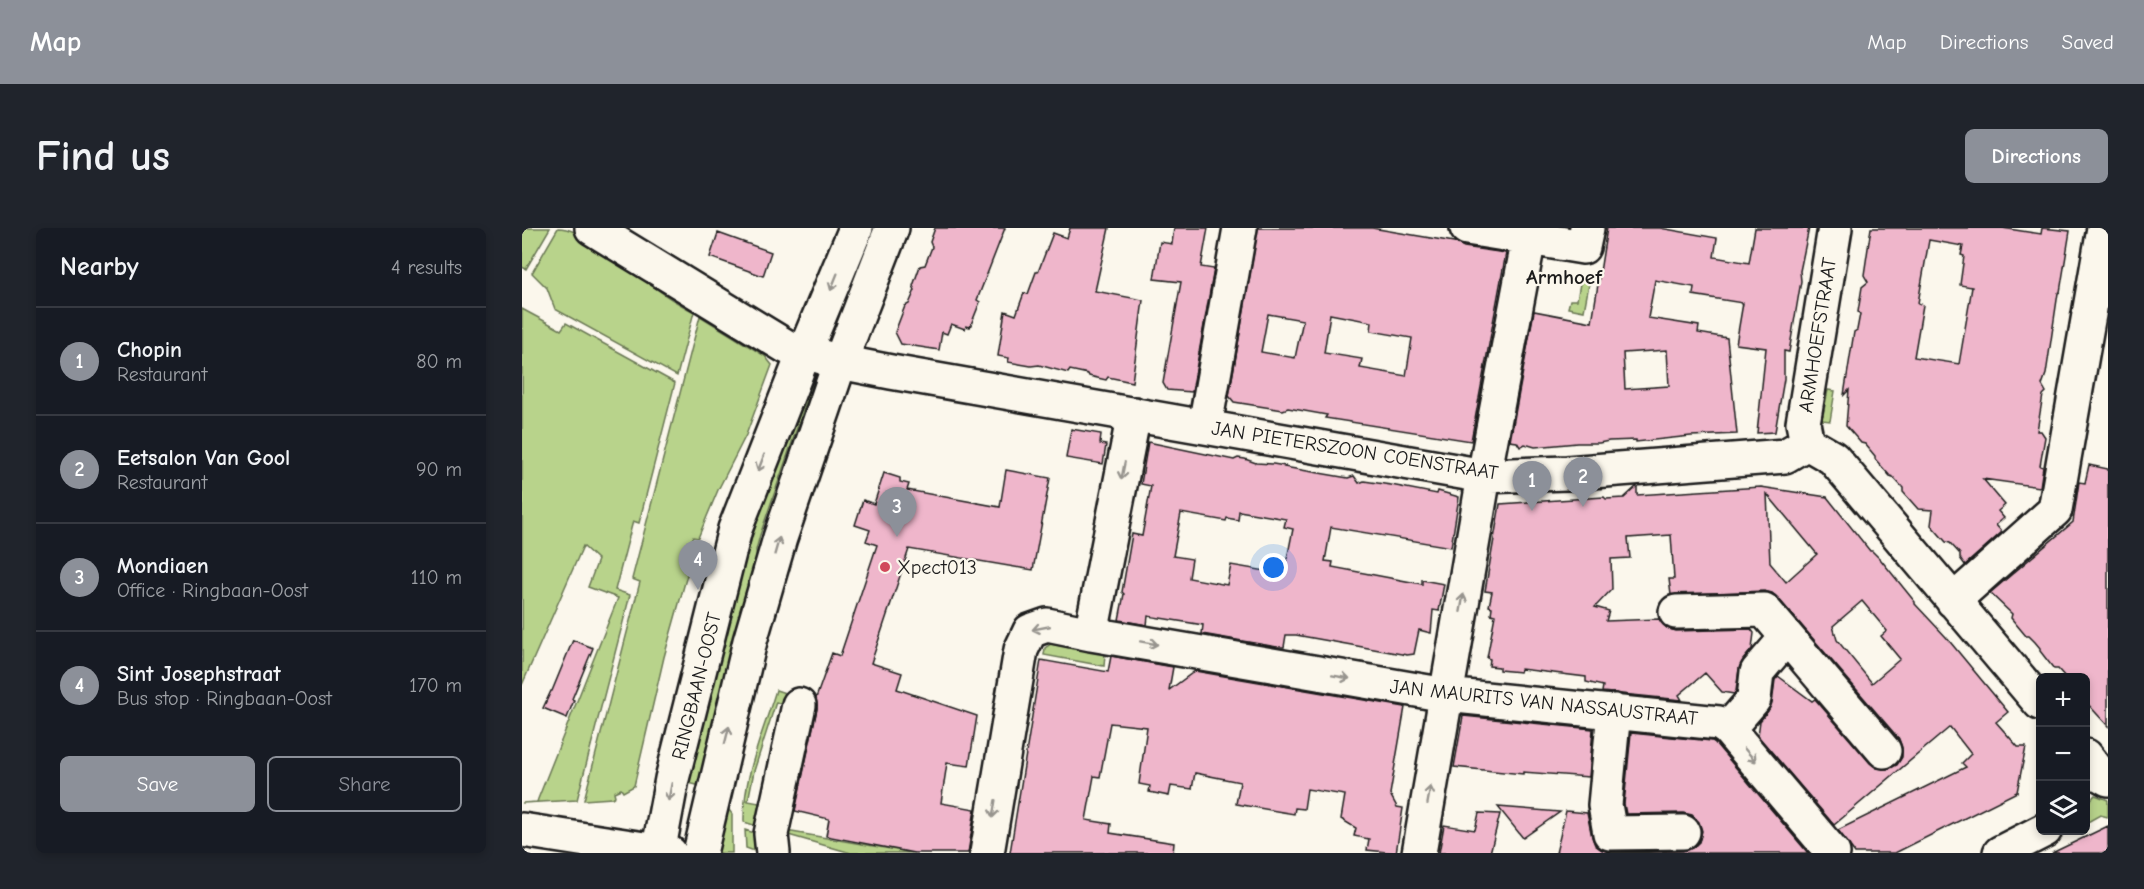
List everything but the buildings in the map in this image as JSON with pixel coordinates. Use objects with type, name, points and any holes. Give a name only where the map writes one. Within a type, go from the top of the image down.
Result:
[{"type":"street","points":[[592,228],[787,347],[840,362]]},
{"type":"street","name":"RINGBAAN-OOST","points":[[662,852],[672,779],[735,529],[856,228]]},
{"type":"street","points":[[700,853],[750,641],[776,549],[840,362],[892,228]]},
{"type":"street","points":[[1205,426],[1240,228]]},
{"type":"street","points":[[1467,228],[1583,247],[1587,228]]},
{"type":"street","name":"ARMHOEFSTRAAT","points":[[1807,442],[1803,423],[1835,228]]},
{"type":"street","points":[[1953,601],[2055,510],[2104,228]]},
{"type":"street","points":[[1419,853],[1484,476],[1529,238]]},
{"type":"street","name":"JAN PIETERSZOON COENSTRAAT","points":[[840,362],[1484,476],[1567,473],[1785,456],[1807,442]]},
{"type":"street","points":[[1091,634],[1134,414]]},
{"type":"street","points":[[1807,442],[1833,458],[2036,698]]},
{"type":"street","points":[[1676,612],[1764,610],[1884,751]]},
{"type":"street","name":"JAN MAURITS VAN NASSAUSTRAAT","points":[[987,853],[1021,650],[1030,631],[1047,625],[1446,695],[1708,720],[1728,729]]},
{"type":"street","points":[[1787,637],[1756,672],[1754,699],[1728,729],[1833,853]]},
{"type":"street","points":[[773,853],[771,834],[799,705]]},
{"type":"street","points":[[1614,711],[1605,805],[1610,833],[1683,832]]},
{"type":"street","points":[[522,830],[596,848],[662,852]]},
{"type":"street","points":[[2000,853],[2037,835]]},
{"type":"green space","points":[[522,228],[550,228],[526,269],[522,267]]},
{"type":"green space","points":[[558,228],[570,230],[597,244],[665,295],[694,312],[677,376],[555,309],[547,288],[532,273]]},
{"type":"green space","points":[[1581,278],[1590,279],[1584,311],[1568,308],[1570,300],[1577,300]]},
{"type":"green space","points":[[522,309],[561,330],[566,323],[675,383],[639,523],[633,521],[615,590],[630,595],[577,800],[522,803],[537,802],[618,598],[588,587],[598,560],[583,546],[522,685]]},
{"type":"green space","points":[[700,316],[765,356],[772,365],[746,435],[718,490],[698,538],[693,537],[689,549],[694,550],[664,657],[634,786],[623,792],[621,789],[614,792],[615,796],[612,798],[584,800],[640,582],[632,579]]},
{"type":"green space","points":[[810,377],[814,379],[756,550],[758,574],[706,787],[688,783],[736,588],[762,506]]},
{"type":"green space","points":[[1828,390],[1835,391],[1830,421],[1814,419],[1823,415]]},
{"type":"green space","points":[[1051,644],[1105,654],[1104,666],[1044,655],[1045,648]]},
{"type":"green space","points":[[776,690],[785,693],[781,704],[776,702],[754,771],[748,801],[770,805],[766,829],[744,822],[745,805],[750,771]]},
{"type":"green space","points":[[2095,795],[2108,800],[2108,817],[2100,815],[2090,821],[2090,801]]},
{"type":"green space","points":[[724,809],[729,810],[732,814],[732,853],[715,853]]},
{"type":"green space","points":[[745,830],[764,836],[760,853],[746,848]]},
{"type":"green space","points":[[786,831],[914,853],[851,853],[778,832]]},
{"type":"place","name":"Eetsalon Van Gool","points":[[1583,507]]},
{"type":"place","name":"Chopin","points":[[1532,511]]},
{"type":"place","name":"Mondiaen","points":[[897,537]]},
{"type":"place","name":"Xpect013","points":[[885,567]]},
{"type":"place","name":"Sint Josephstraat","points":[[698,590]]},
{"type":"district","name":"Armhoef","points":[[1564,277]]}]
